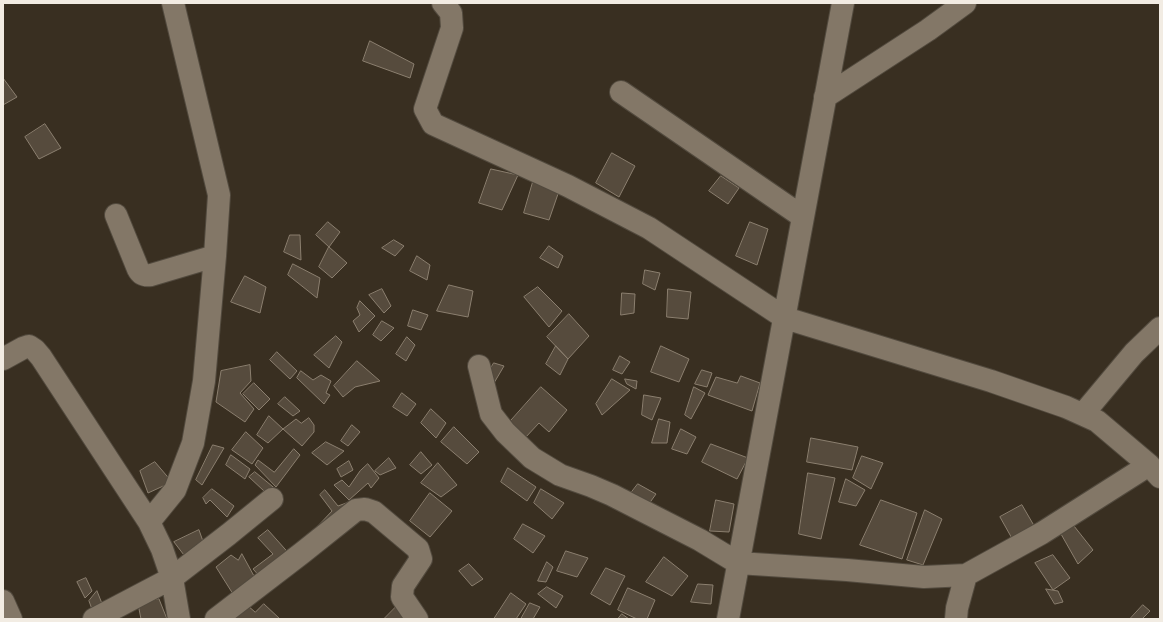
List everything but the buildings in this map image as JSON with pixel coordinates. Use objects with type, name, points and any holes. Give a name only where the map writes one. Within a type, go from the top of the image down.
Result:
[{"type":"street","points":[[149,522],[175,490],[193,443],[204,381],[219,195],[173,3]]},
{"type":"street","points":[[444,3],[452,13],[452,28],[425,109],[433,124],[568,186],[649,228],[785,318],[991,381],[1083,414],[1097,421],[1155,471],[966,576],[924,577],[738,563],[700,540],[612,495],[560,475],[532,458],[505,432],[491,414],[479,366]]},
{"type":"street","points":[[728,619],[843,3]]},
{"type":"street","points":[[825,97],[928,30],[965,3]]},
{"type":"street","points":[[621,92],[803,217]]},
{"type":"street","points":[[116,215],[140,274],[151,276],[215,256]]},
{"type":"street","points":[[1083,414],[1134,353],[1160,328]]},
{"type":"street","points":[[3,359],[29,346],[41,357],[149,522],[162,549],[172,578],[178,619]]},
{"type":"street","points":[[94,619],[172,578],[272,499]]},
{"type":"street","points":[[216,619],[356,510],[365,509],[374,512],[418,549],[421,559],[402,586],[402,597],[417,619]]},
{"type":"street","points":[[956,619],[957,608],[966,576]]},
{"type":"street","points":[[3,601],[11,619]]}]
